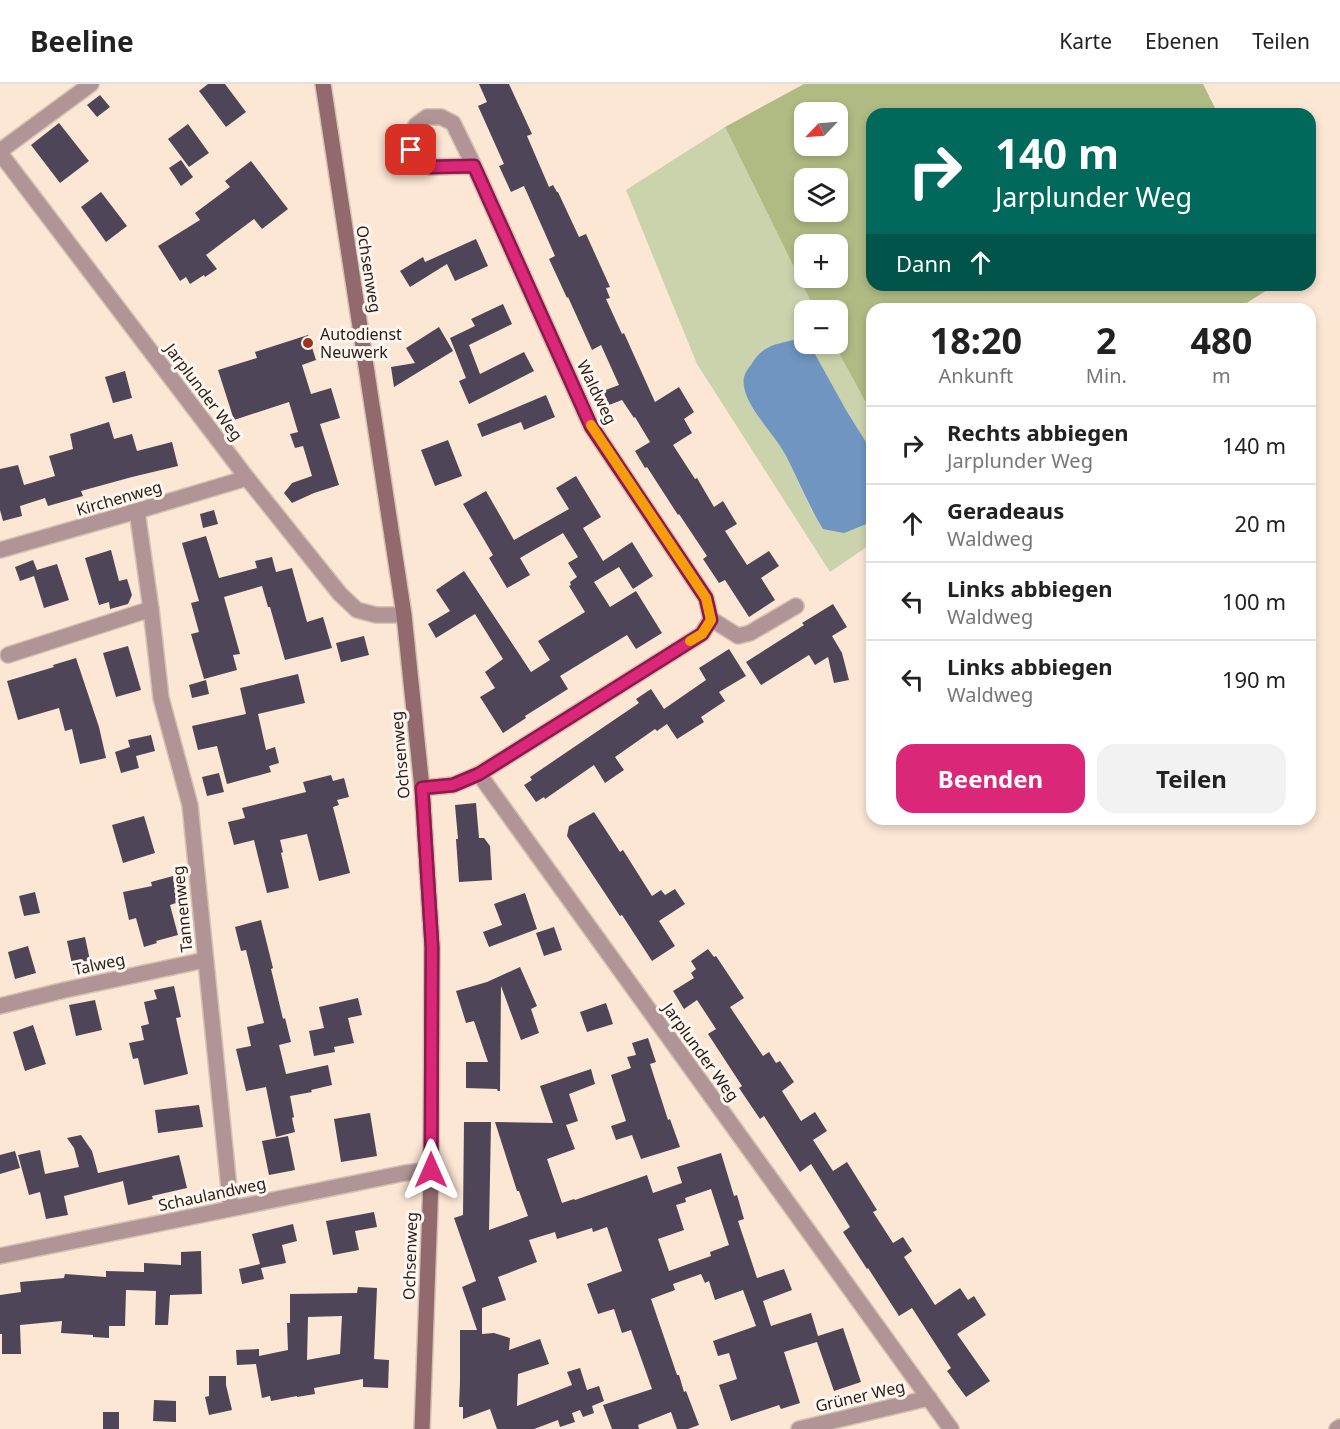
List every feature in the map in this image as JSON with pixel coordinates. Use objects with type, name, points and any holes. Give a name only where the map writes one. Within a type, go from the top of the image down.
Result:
[{"type":"main road","name":"Ochsenweg","points":[[323,84],[404,615],[422,788],[432,947],[431,1170],[422,1429]]},
{"type":"street","points":[[0,152],[91,84]]},
{"type":"street","name":"Jarplunder Weg","points":[[0,152],[247,478],[340,594],[357,610],[376,615],[404,615]]},
{"type":"street","name":"Waldweg","points":[[474,166],[591,426],[706,598],[711,620]]},
{"type":"street","name":"Kirchenweg","points":[[0,550],[247,478]]},
{"type":"street","name":"Tannenweg","points":[[138,511],[152,609],[161,698],[190,805],[231,1208]]},
{"type":"street","points":[[422,788],[453,785],[479,774],[702,634],[711,620],[738,636],[750,633],[796,606]]},
{"type":"street","points":[[8,655],[152,609]]},
{"type":"street","name":"Jarplunder Weg","points":[[479,774],[951,1429]]},
{"type":"street","name":"Talweg","points":[[0,1006],[205,960]]},
{"type":"street","name":"Schaulandweg","points":[[0,1257],[231,1208],[405,1173],[431,1170]]},
{"type":"street","name":"Grüner Weg","points":[[799,1429],[929,1398]]},
{"type":"green space","points":[[804,84],[1203,84],[1215,108],[866,108],[866,291],[1266,291],[1246,303],[866,303],[866,403],[839,354],[848,354],[848,300],[810,300],[804,288],[848,288],[848,234],[794,234],[794,267],[725,127]]},
{"type":"green space","points":[[725,127],[794,267],[794,288],[804,288],[810,300],[794,300],[794,354],[839,354],[866,403],[866,442],[846,410],[744,376],[745,391],[784,452],[812,511],[866,522],[866,547],[830,572],[697,364],[626,190]]},
{"type":"water","points":[[793,340],[794,354],[815,354],[866,442],[866,524],[844,533],[823,529],[785,454],[758,417],[747,396],[744,377],[755,359],[764,350]]},
{"type":"building","points":[[208,84],[225,84],[246,112],[226,127],[199,91]]},
{"type":"building","points":[[479,84],[509,84],[532,134],[527,136],[549,187],[553,185],[558,192],[579,237],[586,234],[610,287],[606,288],[610,298],[606,299],[655,402],[679,387],[694,412],[684,419],[692,433],[673,445],[695,479],[697,478],[714,507],[723,501],[737,524],[725,531],[747,565],[769,551],[779,566],[761,578],[775,600],[749,617],[725,580],[719,583],[703,559],[707,556],[635,451],[650,442],[635,417],[622,400],[609,405],[603,391],[619,385],[601,345],[592,350],[567,298],[549,259],[555,256],[524,186],[511,192],[499,166],[504,164],[478,106],[487,102]]},
{"type":"building","points":[[100,95],[110,107],[97,117],[87,105]]},
{"type":"building","points":[[59,123],[89,161],[60,183],[31,145]]},
{"type":"building","points":[[188,124],[209,153],[189,167],[168,139]]},
{"type":"building","points":[[181,160],[193,177],[181,186],[169,168]]},
{"type":"building","points":[[251,161],[288,209],[262,229],[254,219],[206,255],[217,269],[205,277],[204,275],[190,284],[186,277],[180,281],[158,246],[200,220],[195,213],[230,187],[225,181]]},
{"type":"building","points":[[101,192],[127,226],[106,242],[81,207]]},
{"type":"building","points":[[476,239],[488,266],[455,281],[447,264],[410,287],[400,271],[423,257],[425,262]]},
{"type":"building","points":[[503,304],[512,324],[469,345],[480,374],[524,352],[534,371],[469,404],[459,381],[466,378],[450,338],[475,326],[471,319]]},
{"type":"building","points":[[439,327],[453,351],[394,387],[391,367],[415,363],[406,348]]},
{"type":"building","points":[[308,335],[316,360],[302,365],[311,394],[331,388],[340,418],[320,424],[339,485],[292,503],[284,493],[292,483],[312,476],[303,446],[295,448],[290,434],[298,432],[289,402],[234,420],[218,370],[257,358],[255,352]]},
{"type":"building","points":[[125,371],[132,398],[113,403],[105,377]]},
{"type":"building","points":[[546,395],[555,417],[524,430],[521,422],[482,437],[477,424]]},
{"type":"building","points":[[109,422],[114,439],[132,434],[137,451],[172,442],[178,466],[81,491],[83,496],[48,506],[45,498],[20,506],[22,516],[3,521],[0,510],[0,469],[18,465],[24,485],[55,476],[49,456],[73,449],[70,434]]},
{"type":"building","points":[[448,440],[462,476],[435,486],[421,450]]},
{"type":"building","points":[[576,476],[601,517],[583,528],[603,561],[632,542],[653,576],[633,589],[619,567],[594,582],[610,607],[636,591],[662,633],[636,649],[627,635],[560,676],[568,689],[503,733],[480,697],[495,688],[485,672],[503,659],[475,614],[436,638],[428,624],[450,611],[436,590],[464,571],[531,672],[550,660],[538,641],[585,612],[569,586],[570,582],[577,577],[568,563],[578,557],[563,533],[520,558],[530,575],[507,588],[489,558],[493,555],[463,504],[486,491],[514,540],[569,509],[556,488]]},
{"type":"building","points":[[214,510],[218,524],[203,528],[200,514]]},
{"type":"building","points":[[206,536],[219,578],[257,568],[255,561],[272,557],[276,572],[292,568],[307,622],[323,617],[332,648],[285,660],[262,586],[224,597],[240,654],[233,655],[237,670],[204,679],[191,634],[199,632],[191,603],[199,601],[182,543]]},
{"type":"building","points":[[111,550],[119,581],[127,579],[132,595],[128,604],[110,609],[109,602],[99,605],[85,558]]},
{"type":"building","points":[[33,560],[37,570],[57,564],[69,600],[44,608],[34,576],[20,581],[15,567]]},
{"type":"building","points":[[833,604],[847,627],[832,636],[842,653],[849,680],[834,683],[828,657],[815,665],[809,655],[761,685],[746,662]]},
{"type":"building","points":[[364,636],[369,655],[341,662],[336,643]]},
{"type":"building","points":[[128,646],[141,690],[116,697],[103,653]]},
{"type":"building","points":[[729,649],[746,676],[719,692],[725,701],[701,717],[704,722],[677,739],[667,724],[657,731],[655,729],[615,757],[624,770],[605,783],[594,765],[545,799],[544,797],[536,802],[524,785],[532,780],[530,777],[639,703],[636,699],[651,689],[664,709],[706,680],[699,668]]},
{"type":"building","points":[[76,658],[99,727],[106,758],[80,764],[72,729],[65,731],[59,708],[18,720],[7,681]]},
{"type":"building","points":[[298,674],[305,703],[258,714],[266,750],[275,747],[279,763],[269,766],[271,772],[227,784],[217,746],[198,750],[192,726],[246,714],[240,688]]},
{"type":"building","points":[[206,680],[209,694],[192,698],[189,685]]},
{"type":"building","points":[[151,735],[155,751],[136,756],[139,768],[121,773],[115,752],[130,747],[128,740]]},
{"type":"building","points":[[219,773],[224,792],[207,796],[202,777]]},
{"type":"building","points":[[331,775],[333,781],[344,778],[349,797],[337,800],[339,805],[333,807],[350,873],[319,881],[307,834],[280,840],[289,888],[267,893],[254,840],[234,845],[228,822],[245,818],[242,808],[306,792],[303,782]]},
{"type":"building","points":[[476,803],[479,838],[484,838],[490,846],[492,880],[459,882],[455,805]]},
{"type":"building","points":[[594,812],[620,852],[623,850],[652,896],[661,890],[665,895],[675,889],[685,904],[659,921],[675,946],[652,961],[567,836],[569,826]]},
{"type":"building","points":[[144,816],[155,853],[123,863],[112,825]]},
{"type":"building","points":[[173,876],[179,902],[170,905],[178,935],[144,947],[136,918],[129,920],[123,892],[152,886],[151,882]]},
{"type":"building","points":[[35,892],[40,913],[24,916],[19,896]]},
{"type":"building","points":[[525,893],[537,929],[489,947],[483,932],[502,925],[494,904]]},
{"type":"building","points":[[261,920],[283,1019],[285,1018],[291,1042],[279,1045],[286,1074],[328,1065],[332,1085],[290,1096],[295,1132],[276,1137],[266,1087],[246,1091],[236,1049],[251,1046],[247,1027],[264,1023],[246,950],[241,951],[235,927]]},
{"type":"building","points":[[554,927],[562,950],[544,956],[536,933]]},
{"type":"building","points":[[85,937],[91,965],[73,969],[67,941]]},
{"type":"building","points":[[28,946],[36,973],[15,979],[8,952]]},
{"type":"building","points":[[708,949],[714,957],[716,956],[744,998],[730,1007],[763,1056],[769,1052],[776,1063],[780,1061],[794,1082],[782,1091],[801,1121],[815,1112],[827,1131],[813,1140],[833,1171],[847,1162],[877,1210],[873,1212],[893,1243],[903,1237],[912,1251],[904,1257],[935,1305],[960,1288],[968,1300],[974,1296],[986,1315],[957,1334],[990,1381],[966,1397],[947,1371],[951,1368],[912,1308],[899,1316],[867,1269],[843,1232],[850,1227],[811,1164],[800,1172],[764,1116],[760,1119],[739,1088],[742,1086],[708,1034],[716,1029],[697,1000],[684,1009],[673,991],[694,978],[691,973],[696,969],[691,961]]},
{"type":"building","points":[[520,967],[537,1006],[531,1009],[539,1033],[521,1040],[501,986],[500,1091],[466,1088],[466,1062],[488,1062],[474,1021],[466,1023],[456,991],[487,982]]},
{"type":"building","points":[[174,986],[181,1017],[176,1018],[188,1074],[144,1085],[138,1058],[133,1059],[129,1043],[144,1040],[141,1026],[149,1024],[144,1002],[157,999],[154,990]]},
{"type":"building","points":[[358,998],[362,1015],[348,1018],[354,1043],[334,1047],[335,1052],[314,1056],[309,1031],[324,1028],[319,1007]]},
{"type":"building","points":[[95,1000],[102,1030],[76,1036],[69,1005]]},
{"type":"building","points":[[606,1003],[613,1024],[587,1032],[580,1012]]},
{"type":"building","points":[[33,1025],[46,1064],[25,1071],[13,1032]]},
{"type":"building","points":[[648,1038],[656,1062],[650,1064],[668,1120],[670,1119],[680,1147],[641,1159],[632,1135],[616,1140],[611,1126],[626,1121],[611,1075],[631,1068],[627,1057],[636,1055],[632,1043]]},
{"type":"building","points":[[591,1069],[595,1084],[569,1094],[578,1121],[566,1125],[575,1149],[547,1159],[562,1203],[647,1175],[653,1193],[682,1183],[677,1167],[721,1153],[734,1196],[737,1195],[744,1219],[738,1221],[757,1278],[784,1269],[792,1290],[763,1301],[771,1326],[811,1313],[818,1336],[843,1328],[861,1382],[834,1391],[817,1342],[784,1352],[800,1403],[781,1409],[779,1405],[731,1421],[719,1385],[737,1379],[729,1353],[718,1356],[713,1341],[756,1326],[743,1290],[715,1300],[709,1281],[705,1283],[701,1274],[673,1284],[675,1290],[651,1299],[677,1375],[679,1375],[699,1425],[688,1429],[677,1429],[671,1412],[638,1425],[639,1429],[612,1429],[603,1405],[652,1389],[631,1330],[622,1333],[614,1309],[598,1314],[587,1284],[622,1271],[607,1227],[593,1232],[592,1228],[557,1239],[555,1232],[529,1240],[537,1262],[498,1277],[506,1300],[482,1308],[482,1334],[494,1333],[510,1338],[509,1350],[540,1339],[549,1364],[518,1374],[517,1406],[572,1385],[567,1372],[580,1368],[587,1390],[599,1386],[604,1401],[592,1406],[594,1413],[583,1417],[580,1410],[572,1413],[575,1422],[560,1427],[558,1420],[534,1429],[497,1429],[490,1409],[463,1419],[463,1407],[459,1407],[460,1330],[477,1330],[462,1287],[476,1281],[454,1218],[463,1215],[464,1122],[491,1122],[489,1230],[528,1216],[519,1191],[517,1191],[495,1122],[553,1123],[540,1086]],"holes":[[[711,1189],[729,1245],[710,1252],[711,1256],[669,1271],[658,1239],[684,1230],[676,1205],[686,1202],[685,1198]]]},
{"type":"building","points":[[199,1105],[203,1127],[158,1133],[155,1110]]},
{"type":"building","points":[[370,1113],[377,1156],[341,1162],[334,1119]]},
{"type":"building","points":[[81,1135],[92,1151],[98,1173],[179,1155],[187,1188],[152,1196],[153,1199],[128,1205],[123,1181],[64,1196],[68,1215],[46,1219],[40,1192],[29,1195],[18,1155],[40,1150],[45,1174],[79,1167],[74,1148],[67,1138]]},
{"type":"building","points":[[288,1136],[295,1170],[269,1175],[262,1141]]},
{"type":"building","points":[[15,1151],[20,1168],[0,1174],[0,1155]]},
{"type":"building","points":[[374,1212],[377,1227],[355,1231],[359,1250],[333,1255],[326,1221]]},
{"type":"building","points":[[293,1224],[297,1241],[282,1245],[286,1263],[261,1268],[264,1279],[242,1284],[239,1269],[260,1264],[252,1234]]},
{"type":"building","points":[[201,1251],[202,1294],[170,1295],[168,1325],[155,1325],[156,1291],[126,1290],[125,1326],[109,1326],[109,1338],[61,1333],[62,1321],[20,1325],[21,1354],[2,1354],[0,1295],[21,1292],[20,1282],[64,1278],[65,1274],[106,1277],[106,1271],[144,1272],[144,1263],[181,1265],[181,1252]]},
{"type":"building","points":[[358,1287],[377,1288],[374,1359],[389,1360],[388,1388],[363,1387],[363,1379],[314,1388],[315,1394],[271,1401],[270,1396],[262,1398],[256,1364],[237,1365],[236,1350],[259,1349],[259,1356],[288,1350],[287,1323],[290,1323],[290,1294],[357,1293]],"holes":[[[342,1316],[340,1354],[307,1360],[308,1317]]]},
{"type":"building","points":[[209,1376],[226,1376],[232,1410],[209,1415],[205,1397],[209,1396]]},
{"type":"building","points":[[154,1400],[176,1401],[176,1422],[153,1421]]},
{"type":"building","points":[[103,1412],[119,1412],[119,1429],[103,1429]]},
{"type":"slow traffic","points":[[591,425],[706,598],[711,620],[702,634],[690,641]]},
{"type":"place","name":"Autodienst Neuwerk","points":[[308,343]]},
{"type":"route","points":[[411,150],[418,161],[430,167],[474,166],[591,426],[706,598],[711,620],[702,634],[479,774],[453,785],[422,788],[432,947],[431,1170]]}]
